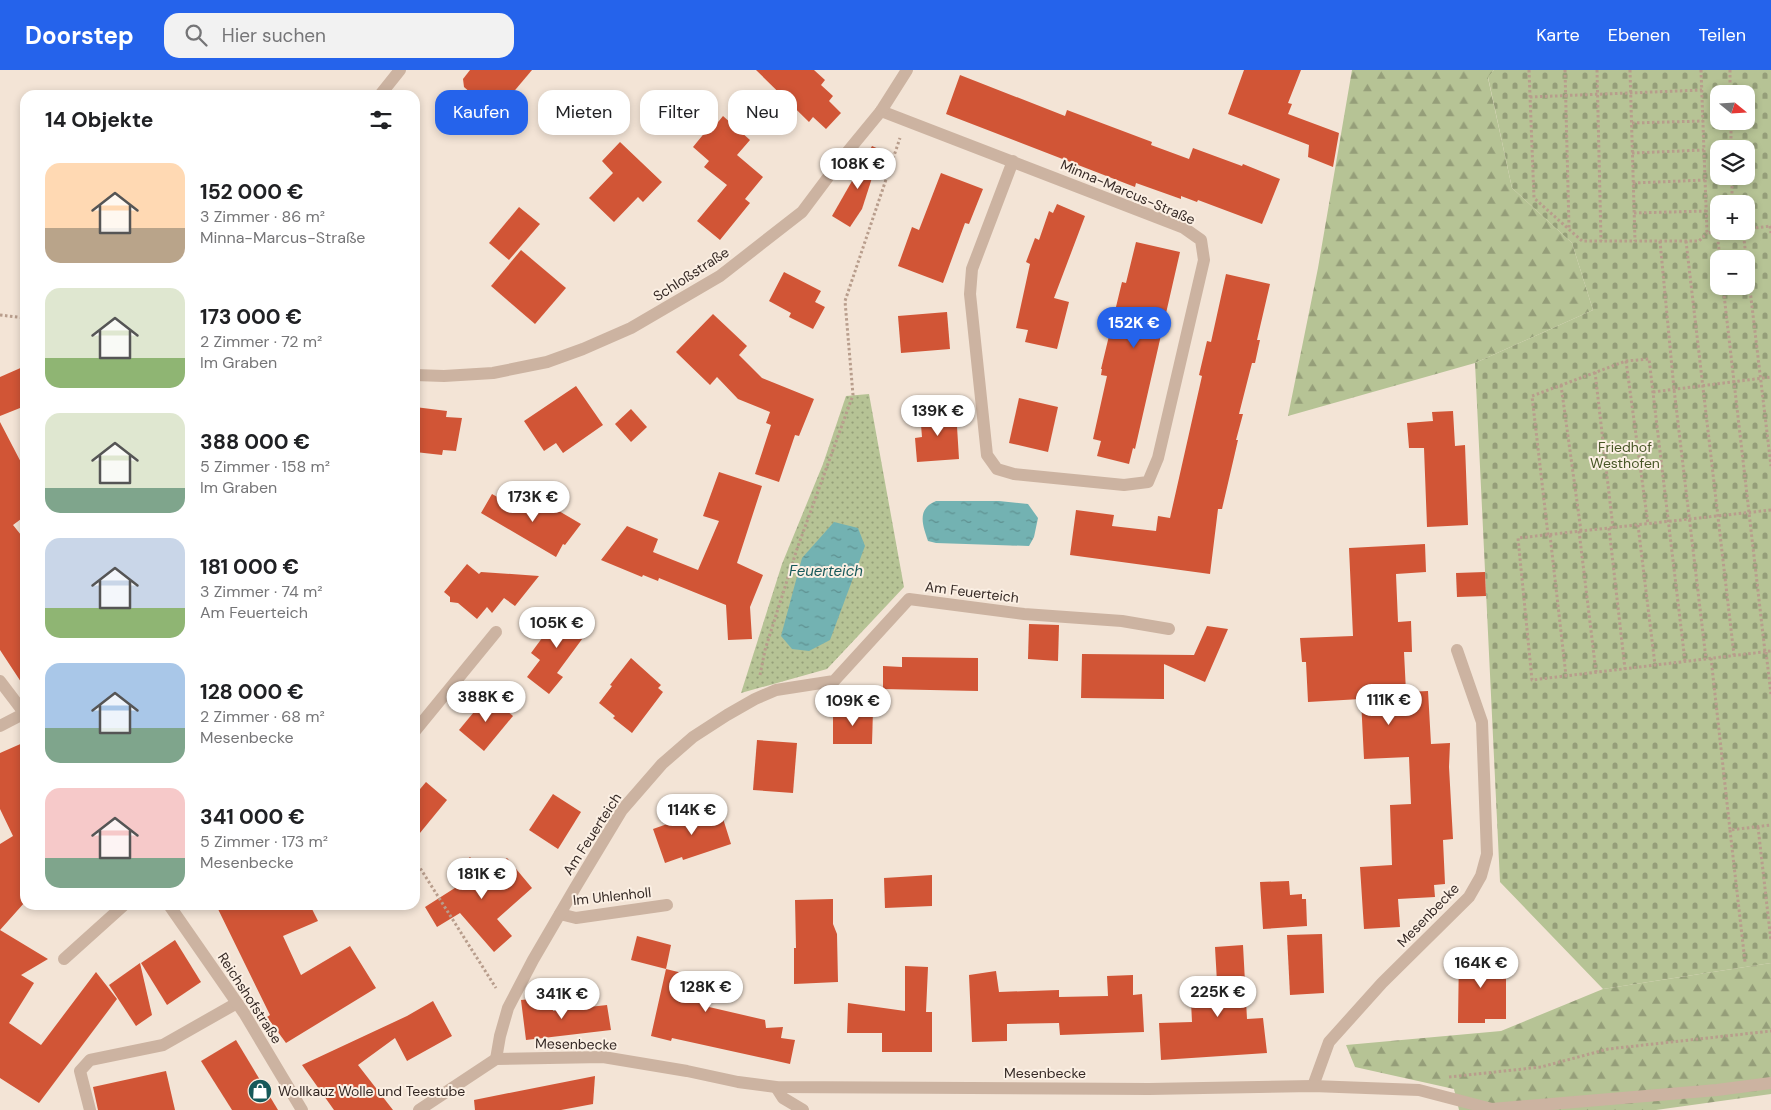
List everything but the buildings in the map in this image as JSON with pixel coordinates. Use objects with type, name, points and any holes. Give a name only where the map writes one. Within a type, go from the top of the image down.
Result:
[{"type":"street","points":[[384,90],[400,70]]},
{"type":"street","name":"Schloßstraße","points":[[420,375],[454,376],[493,373],[547,362],[631,328],[720,276],[802,212],[844,156],[881,112],[902,73]]},
{"type":"street","name":"Minna-Marcus-Straße","points":[[881,112],[1014,162],[1184,228],[1201,240],[1204,260],[1158,458],[1148,482],[1124,485],[1014,474],[997,469],[986,455],[970,294],[972,269],[1014,162]]},
{"type":"street","name":"Am Feuerteich","points":[[496,1059],[508,1008],[560,914],[622,810],[662,764],[693,737],[726,714],[776,690],[834,681],[909,599],[1024,614],[1122,621],[1169,629]]},
{"type":"street","points":[[420,725],[496,632]]},
{"type":"street","name":"Mesenbecke","points":[[1314,1086],[1329,1042],[1382,983],[1470,896],[1481,876],[1487,854],[1482,722],[1457,650]]},
{"type":"street","points":[[0,681],[20,707]]},
{"type":"street","points":[[0,726],[20,716]]},
{"type":"street","name":"Im Uhlenholl","points":[[560,914],[576,918],[667,905]]},
{"type":"street","points":[[64,960],[119,910]]},
{"type":"street","name":"Reichshofstraße","points":[[172,910],[237,1003],[302,1110]]},
{"type":"street","points":[[90,1110],[80,1071],[90,1060],[162,1045],[237,1003]]},
{"type":"street","name":"Mesenbecke","points":[[496,1059],[604,1057],[738,1082],[776,1087],[1149,1089],[1314,1086],[1419,1090],[1492,1109],[1717,1090],[1771,1083]]},
{"type":"street","points":[[419,1110],[496,1059]]},
{"type":"street","points":[[776,1087],[783,1098],[803,1110]]},
{"type":"path","points":[[1529,70],[1534,198],[1582,241],[1699,241],[1707,233],[1710,233]]},
{"type":"path","points":[[1565,70],[1569,229]]},
{"type":"path","points":[[1596,70],[1601,241]]},
{"type":"path","points":[[1630,70],[1635,241]]},
{"type":"path","points":[[1701,70],[1707,233]]},
{"type":"path","points":[[1730,70],[1730,85]]},
{"type":"path","points":[[1530,97],[1702,90]]},
{"type":"path","points":[[1632,122],[1703,120]]},
{"type":"path","points":[[755,699],[765,650],[794,558],[853,396],[845,301],[906,121]]},
{"type":"path","points":[[1632,153],[1704,150]]},
{"type":"path","points":[[1634,183],[1705,180]]},
{"type":"path","points":[[1634,213],[1706,211]]},
{"type":"path","points":[[1755,228],[1771,226],[1771,233]]},
{"type":"path","points":[[1744,240],[1771,466]]},
{"type":"path","points":[[1660,241],[1674,389],[1706,659]]},
{"type":"path","points":[[1686,241],[1734,655]]},
{"type":"path","points":[[1724,295],[1771,694]]},
{"type":"path","points":[[0,315],[20,317]]},
{"type":"path","points":[[1566,676],[1532,396],[1626,361],[1649,359],[1670,521],[1685,661]]},
{"type":"path","points":[[1626,361],[1648,524]]},
{"type":"path","points":[[1595,372],[1626,668]]},
{"type":"path","points":[[1653,392],[1771,377]]},
{"type":"path","points":[[1561,384],[1596,672]]},
{"type":"path","points":[[1771,510],[1518,538],[1532,680],[1771,651]]},
{"type":"path","points":[[1638,525],[1655,665]]},
{"type":"path","points":[[1711,658],[1744,962]]},
{"type":"path","points":[[1730,830],[1771,826]]},
{"type":"path","points":[[1758,827],[1771,940]]},
{"type":"path","points":[[420,868],[508,1008]]},
{"type":"path","points":[[1419,1090],[1452,1076],[1541,1067],[1608,1049],[1771,1031]]},
{"type":"green space","points":[[1352,70],[1494,70],[1488,78],[1512,188],[1572,243],[1593,310],[1475,363],[1288,416],[1318,268]]},
{"type":"green space","name":"Friedhof Westhofen","points":[[1494,70],[1771,70],[1771,963],[1603,989],[1500,882],[1475,363],[1593,310],[1572,243],[1512,188],[1488,77]]},
{"type":"green space","points":[[869,394],[904,587],[827,669],[741,693],[782,564],[823,464],[846,396]]},
{"type":"green space","points":[[1771,963],[1771,1094],[1656,1110],[1459,1110],[1454,1089],[1355,1067],[1346,1045],[1501,1031],[1603,989]]},
{"type":"water","points":[[936,501],[999,501],[1028,504],[1038,518],[1034,537],[1029,546],[936,543],[928,541],[923,524],[923,513],[930,504]]},
{"type":"water","name":"Feuerteich","points":[[834,522],[858,528],[865,546],[830,640],[809,651],[792,649],[781,636],[802,558]]},
{"type":"place","name":"Wollkauz Wolle und Teestube","points":[[260,1091]]}]
